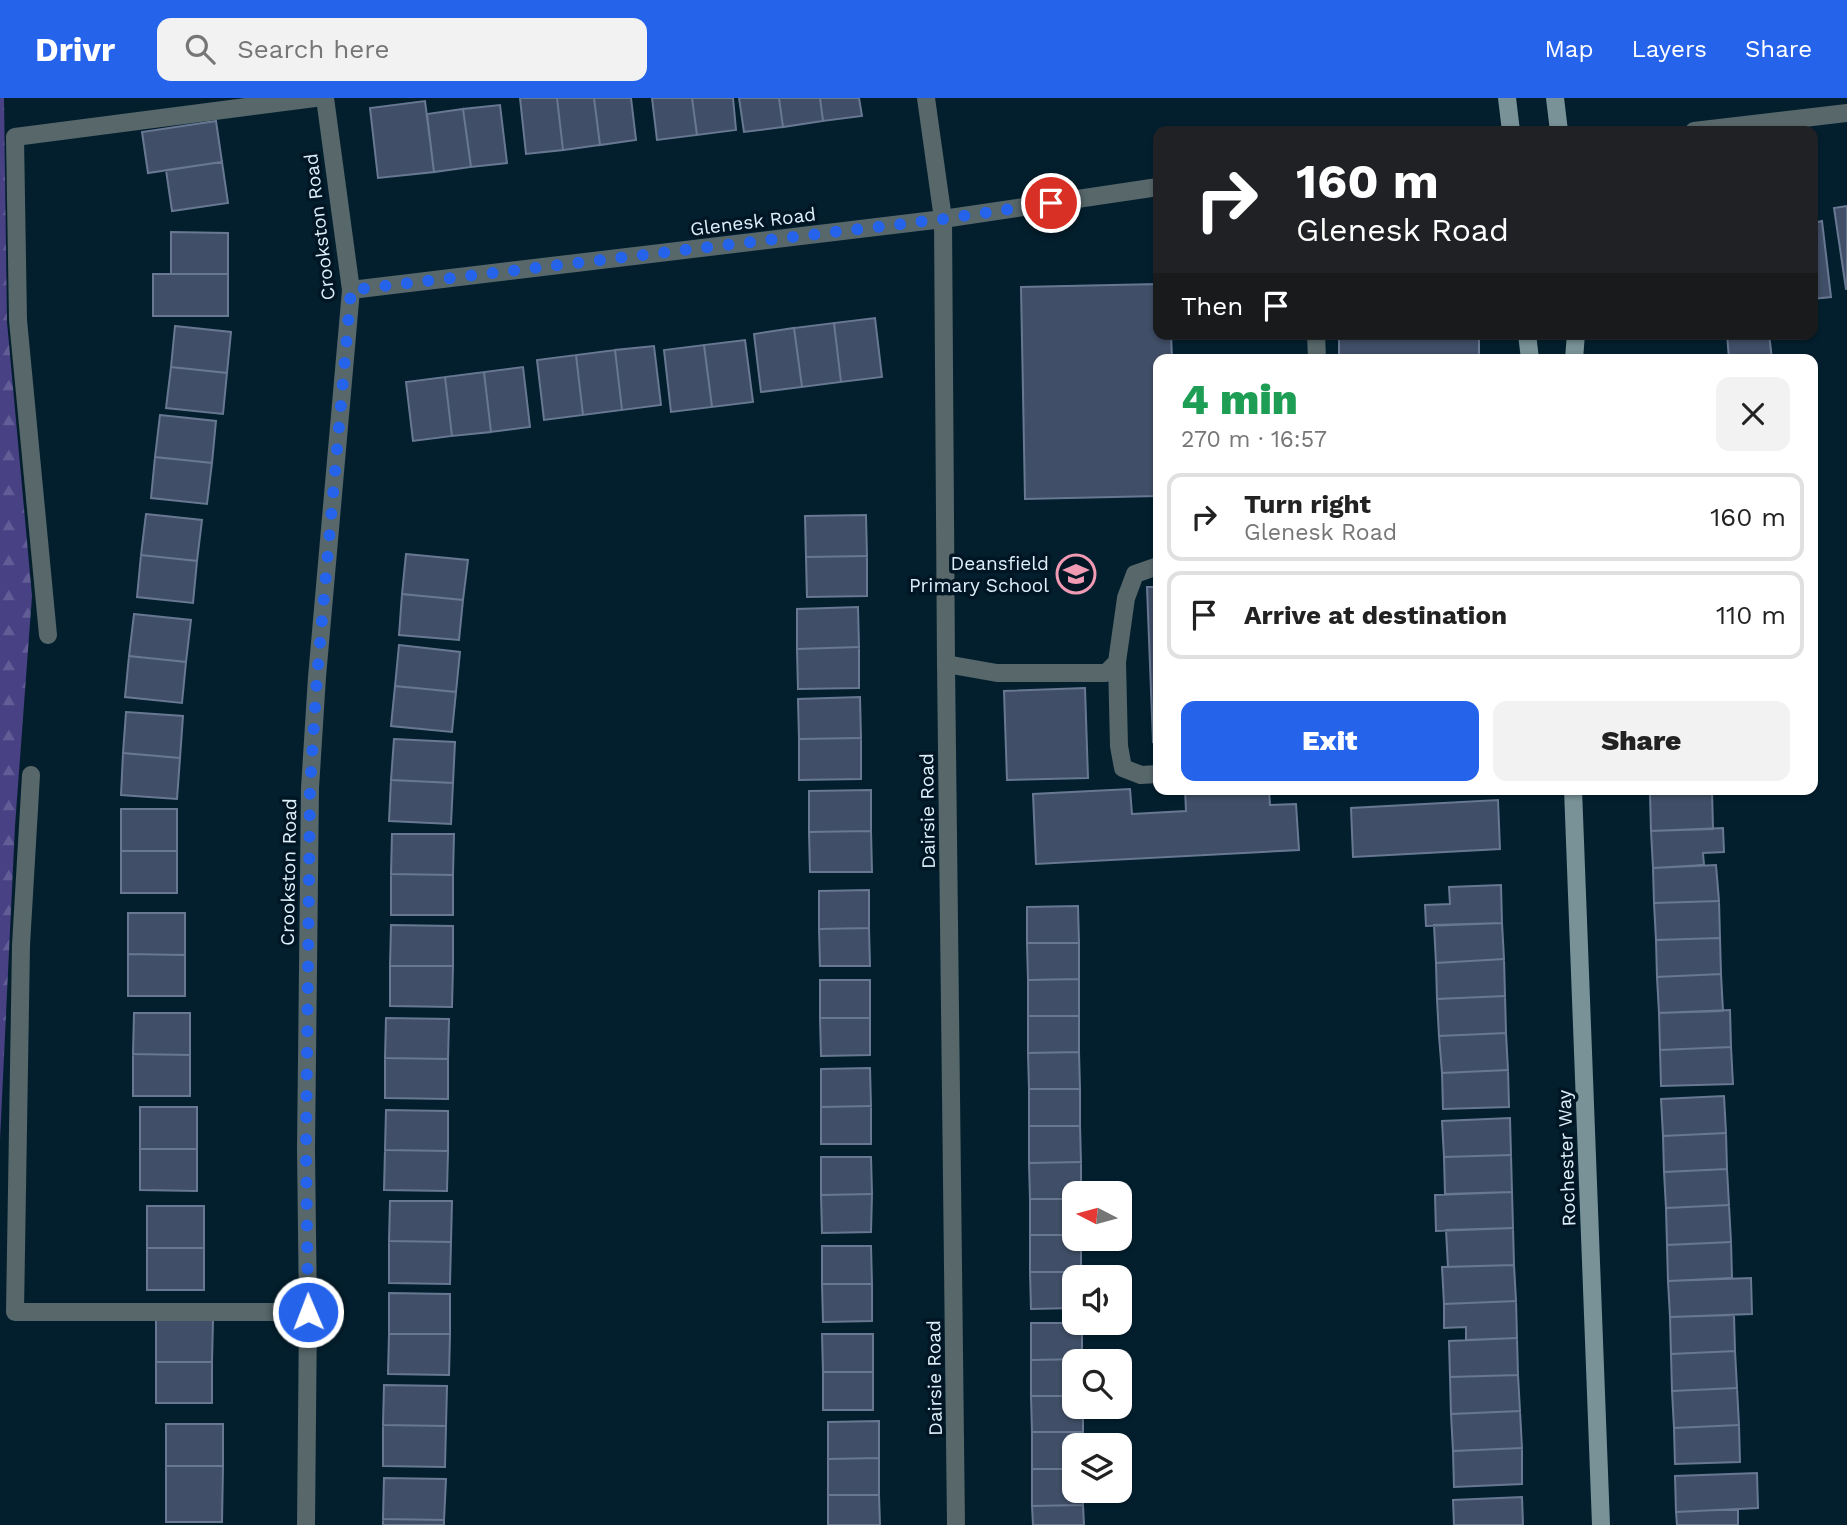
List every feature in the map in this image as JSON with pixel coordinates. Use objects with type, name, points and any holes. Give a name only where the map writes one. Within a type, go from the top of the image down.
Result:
[{"type":"street","points":[[48,635],[18,320],[15,138],[315,98]]},
{"type":"street","name":"Crookston Road","points":[[306,1525],[310,788],[317,677],[351,290],[325,98]]},
{"type":"street","name":"Dairsie Road","points":[[926,98],[943,219],[956,1525]]},
{"type":"street","points":[[1507,98],[1510,126]]},
{"type":"street","points":[[1555,98],[1558,126]]},
{"type":"street","points":[[1736,126],[1847,113]]},
{"type":"street","name":"Glenesk Road","points":[[351,290],[943,219],[1153,188]]},
{"type":"street","points":[[1153,568],[1135,574],[1126,598],[1117,662],[1119,746],[1123,768],[1141,775],[1153,774]]},
{"type":"street","points":[[946,664],[997,673],[1106,673],[1117,662]]},
{"type":"street","points":[[31,775],[21,945],[15,1312],[308,1312]]},
{"type":"street","name":"Rochester Way","points":[[1573,795],[1601,1525]]},
{"type":"green space","points":[[0,98],[4,98],[7,322],[32,596],[15,826],[0,1140]]},
{"type":"building","points":[[520,98],[557,98],[563,150],[526,154]]},
{"type":"building","points":[[557,98],[594,98],[600,145],[563,150]]},
{"type":"building","points":[[594,98],[631,98],[636,140],[600,145]]},
{"type":"building","points":[[652,98],[692,98],[697,135],[657,140]]},
{"type":"building","points":[[692,98],[733,98],[736,130],[697,135]]},
{"type":"building","points":[[739,98],[779,98],[783,127],[744,132]]},
{"type":"building","points":[[779,98],[820,98],[823,121],[783,127]]},
{"type":"building","points":[[820,98],[859,98],[862,116],[823,121]]},
{"type":"building","points":[[425,101],[434,172],[378,178],[370,108]]},
{"type":"building","points":[[500,105],[507,163],[471,167],[463,109]]},
{"type":"building","points":[[463,109],[471,167],[434,172],[427,114]]},
{"type":"building","points":[[216,121],[222,162],[148,173],[142,132]]},
{"type":"building","points":[[222,162],[228,203],[172,211],[166,170]]},
{"type":"building","points":[[1847,206],[1847,289],[1846,289],[1834,208]]},
{"type":"building","points":[[1822,221],[1831,297],[1818,298],[1818,222]]},
{"type":"building","points":[[171,232],[228,233],[228,274],[171,274]]},
{"type":"building","points":[[153,274],[228,274],[228,316],[153,316]]},
{"type":"building","points":[[1153,284],[1153,340],[1171,340],[1172,354],[1153,354],[1153,496],[1025,499],[1021,287]]},
{"type":"building","points":[[875,318],[882,377],[841,382],[834,323]]},
{"type":"building","points":[[834,323],[841,382],[802,387],[794,328]]},
{"type":"building","points":[[175,326],[231,332],[227,373],[171,367]]},
{"type":"building","points":[[794,328],[802,387],[761,392],[754,334]]},
{"type":"building","points":[[745,340],[753,402],[712,407],[704,345]]},
{"type":"building","points":[[1339,340],[1479,340],[1479,354],[1339,354]]},
{"type":"building","points":[[1727,340],[1770,340],[1771,354],[1729,354]]},
{"type":"building","points":[[704,345],[712,407],[671,412],[664,350]]},
{"type":"building","points":[[654,346],[661,405],[622,410],[615,350]]},
{"type":"building","points":[[615,350],[622,410],[583,415],[576,355]]},
{"type":"building","points":[[576,355],[583,415],[544,420],[537,360]]},
{"type":"building","points":[[171,367],[227,373],[223,414],[166,408]]},
{"type":"building","points":[[523,367],[530,427],[491,432],[484,372]]},
{"type":"building","points":[[484,372],[491,432],[452,436],[445,377]]},
{"type":"building","points":[[445,377],[452,436],[413,441],[406,382]]},
{"type":"building","points":[[160,415],[216,421],[212,463],[155,457]]},
{"type":"building","points":[[155,457],[212,463],[207,504],[151,498]]},
{"type":"building","points":[[146,514],[202,520],[197,561],[141,555]]},
{"type":"building","points":[[866,515],[867,556],[806,557],[805,516]]},
{"type":"building","points":[[406,554],[468,560],[463,600],[402,594]]},
{"type":"building","points":[[141,555],[197,561],[193,603],[137,597]]},
{"type":"building","points":[[867,556],[867,596],[807,597],[806,557]]},
{"type":"building","points":[[1147,587],[1153,587],[1153,742]]},
{"type":"building","points":[[402,594],[463,600],[459,640],[399,635]]},
{"type":"building","points":[[858,607],[859,647],[797,649],[797,609]]},
{"type":"building","points":[[134,614],[191,620],[186,662],[129,656]]},
{"type":"building","points":[[399,645],[460,652],[456,692],[395,686]]},
{"type":"building","points":[[859,647],[859,688],[798,689],[797,649]]},
{"type":"building","points":[[129,656],[186,662],[182,703],[125,697]]},
{"type":"building","points":[[395,686],[456,692],[452,732],[391,726]]},
{"type":"building","points":[[1085,688],[1088,778],[1007,780],[1004,691]]},
{"type":"building","points":[[860,697],[861,738],[799,739],[798,699]]},
{"type":"building","points":[[126,712],[183,716],[180,758],[123,753]]},
{"type":"building","points":[[861,738],[861,779],[799,780],[799,739]]},
{"type":"building","points":[[394,739],[455,742],[453,783],[391,780]]},
{"type":"building","points":[[123,753],[180,758],[177,799],[121,795]]},
{"type":"building","points":[[391,780],[453,783],[451,824],[389,821]]},
{"type":"building","points":[[1130,789],[1132,814],[1186,811],[1185,795],[1269,795],[1270,805],[1296,804],[1299,850],[1036,864],[1033,794]]},
{"type":"building","points":[[871,790],[871,831],[809,832],[809,791]]},
{"type":"building","points":[[1650,795],[1712,795],[1713,829],[1651,831]]},
{"type":"building","points":[[1498,800],[1500,849],[1353,857],[1351,808]]},
{"type":"building","points":[[121,809],[177,809],[177,851],[121,851]]},
{"type":"building","points":[[1723,828],[1724,852],[1703,853],[1704,865],[1653,868],[1651,831]]},
{"type":"building","points":[[871,831],[872,872],[810,872],[809,832]]},
{"type":"building","points":[[392,834],[454,834],[453,875],[391,874]]},
{"type":"building","points":[[121,851],[177,851],[177,893],[121,893]]},
{"type":"building","points":[[1716,865],[1719,901],[1654,903],[1653,868]]},
{"type":"building","points":[[391,874],[453,875],[453,915],[391,915]]},
{"type":"building","points":[[1501,885],[1502,923],[1426,926],[1425,905],[1450,904],[1449,887]]},
{"type":"building","points":[[869,890],[869,928],[819,929],[819,891]]},
{"type":"building","points":[[1719,901],[1720,938],[1656,940],[1654,903]]},
{"type":"building","points":[[1078,906],[1079,943],[1027,943],[1027,907]]},
{"type":"building","points":[[128,913],[185,913],[185,955],[128,954]]},
{"type":"building","points":[[1502,923],[1504,959],[1436,963],[1434,925]]},
{"type":"building","points":[[391,925],[453,926],[453,966],[390,966]]},
{"type":"building","points":[[869,928],[870,966],[820,966],[819,929]]},
{"type":"building","points":[[1720,938],[1721,974],[1657,977],[1656,940]]},
{"type":"building","points":[[1027,943],[1079,943],[1079,979],[1028,980]]},
{"type":"building","points":[[128,954],[185,955],[185,996],[128,996]]},
{"type":"building","points":[[1504,959],[1505,996],[1437,999],[1436,963]]},
{"type":"building","points":[[390,966],[453,966],[452,1007],[390,1006]]},
{"type":"building","points":[[1721,974],[1723,1011],[1659,1013],[1657,977]]},
{"type":"building","points":[[1079,979],[1079,1016],[1028,1016],[1028,980]]},
{"type":"building","points":[[820,980],[870,980],[870,1018],[820,1018]]},
{"type":"building","points":[[1505,996],[1506,1033],[1439,1036],[1437,999]]},
{"type":"building","points":[[1730,1010],[1731,1047],[1660,1050],[1659,1013]]},
{"type":"building","points":[[134,1013],[190,1013],[190,1055],[133,1054]]},
{"type":"building","points":[[1028,1016],[1079,1016],[1079,1052],[1028,1053]]},
{"type":"building","points":[[386,1018],[449,1019],[448,1059],[385,1058]]},
{"type":"building","points":[[820,1018],[870,1018],[870,1055],[821,1056]]},
{"type":"building","points":[[1506,1033],[1508,1070],[1442,1073],[1439,1036]]},
{"type":"building","points":[[1731,1047],[1733,1084],[1661,1086],[1660,1050]]},
{"type":"building","points":[[1079,1052],[1080,1089],[1029,1089],[1028,1053]]},
{"type":"building","points":[[133,1054],[190,1055],[190,1096],[133,1096]]},
{"type":"building","points":[[385,1058],[448,1059],[448,1099],[385,1098]]},
{"type":"building","points":[[870,1068],[871,1106],[821,1107],[821,1069]]},
{"type":"building","points":[[1508,1070],[1509,1107],[1443,1109],[1442,1073]]},
{"type":"building","points":[[1029,1089],[1080,1089],[1080,1126],[1029,1126]]},
{"type":"building","points":[[1724,1096],[1726,1133],[1663,1136],[1661,1099]]},
{"type":"building","points":[[871,1106],[871,1144],[821,1144],[821,1107]]},
{"type":"building","points":[[140,1107],[197,1107],[197,1149],[140,1149]]},
{"type":"building","points":[[386,1110],[448,1111],[448,1151],[385,1150]]},
{"type":"building","points":[[1510,1118],[1511,1155],[1444,1157],[1442,1121]]},
{"type":"building","points":[[1029,1126],[1080,1126],[1081,1162],[1029,1163]]},
{"type":"building","points":[[1726,1133],[1727,1169],[1664,1172],[1663,1136]]},
{"type":"building","points":[[140,1149],[197,1149],[197,1191],[140,1190]]},
{"type":"building","points":[[385,1150],[448,1151],[447,1191],[384,1190]]},
{"type":"building","points":[[1511,1155],[1512,1192],[1445,1194],[1444,1157]]},
{"type":"building","points":[[821,1157],[871,1157],[872,1194],[821,1195]]},
{"type":"building","points":[[1081,1162],[1081,1181],[1062,1181],[1062,1199],[1030,1199],[1029,1163]]},
{"type":"building","points":[[1727,1169],[1729,1205],[1666,1208],[1664,1172]]},
{"type":"building","points":[[1512,1192],[1513,1228],[1436,1231],[1435,1195]]},
{"type":"building","points":[[872,1194],[871,1232],[822,1233],[821,1195]]},
{"type":"building","points":[[1030,1199],[1062,1199],[1062,1235],[1030,1235]]},
{"type":"building","points":[[390,1201],[452,1201],[451,1242],[389,1241]]},
{"type":"building","points":[[1729,1205],[1731,1242],[1667,1245],[1666,1208]]},
{"type":"building","points":[[147,1206],[204,1206],[204,1248],[147,1248]]},
{"type":"building","points":[[1513,1228],[1514,1265],[1448,1267],[1446,1230]]},
{"type":"building","points":[[1030,1235],[1062,1235],[1062,1251],[1081,1251],[1081,1265],[1062,1265],[1062,1272],[1030,1272]]},
{"type":"building","points":[[389,1241],[451,1242],[450,1284],[389,1283]]},
{"type":"building","points":[[1731,1242],[1732,1278],[1668,1281],[1667,1245]]},
{"type":"building","points":[[822,1246],[871,1246],[872,1284],[822,1284]]},
{"type":"building","points":[[147,1248],[204,1248],[204,1290],[147,1290]]},
{"type":"building","points":[[1514,1265],[1516,1301],[1444,1304],[1442,1267]]},
{"type":"building","points":[[1030,1272],[1062,1272],[1062,1308],[1031,1309]]},
{"type":"building","points":[[1751,1278],[1752,1314],[1670,1317],[1668,1281]]},
{"type":"building","points":[[822,1284],[872,1284],[872,1321],[823,1322]]},
{"type":"building","points":[[389,1293],[450,1294],[450,1334],[389,1334]]},
{"type":"building","points":[[1516,1301],[1517,1338],[1466,1340],[1466,1327],[1444,1328],[1444,1304]]},
{"type":"building","points":[[1734,1315],[1735,1351],[1671,1354],[1670,1317]]},
{"type":"building","points":[[156,1320],[213,1320],[212,1362],[156,1362]]},
{"type":"building","points":[[1031,1323],[1062,1323],[1062,1335],[1082,1335],[1082,1349],[1062,1349],[1062,1359],[1031,1360]]},
{"type":"building","points":[[389,1334],[450,1334],[449,1375],[388,1374]]},
{"type":"building","points":[[822,1334],[873,1334],[873,1372],[823,1372]]},
{"type":"building","points":[[1517,1338],[1518,1375],[1450,1377],[1449,1341]]},
{"type":"building","points":[[1735,1351],[1737,1388],[1672,1391],[1671,1354]]},
{"type":"building","points":[[1062,1359],[1062,1396],[1031,1396],[1031,1360]]},
{"type":"building","points":[[156,1362],[212,1362],[212,1403],[156,1403]]},
{"type":"building","points":[[823,1372],[873,1372],[873,1410],[823,1410]]},
{"type":"building","points":[[1518,1375],[1520,1411],[1451,1414],[1450,1377]]},
{"type":"building","points":[[384,1385],[447,1386],[446,1426],[383,1425]]},
{"type":"building","points":[[1737,1388],[1739,1425],[1674,1428],[1672,1391]]},
{"type":"building","points":[[1031,1396],[1062,1396],[1062,1419],[1083,1419],[1083,1432],[1032,1432]]},
{"type":"building","points":[[1520,1411],[1522,1448],[1453,1451],[1451,1414]]},
{"type":"building","points":[[879,1421],[879,1458],[828,1459],[828,1422]]},
{"type":"building","points":[[166,1424],[223,1424],[223,1466],[166,1466]]},
{"type":"building","points":[[383,1425],[446,1426],[445,1467],[383,1466]]},
{"type":"building","points":[[1739,1425],[1740,1462],[1675,1464],[1674,1428]]},
{"type":"building","points":[[1032,1432],[1083,1432],[1062,1433],[1062,1469],[1032,1469]]},
{"type":"building","points":[[1522,1448],[1522,1484],[1454,1487],[1453,1451]]},
{"type":"building","points":[[879,1458],[879,1495],[828,1495],[828,1459]]},
{"type":"building","points":[[166,1466],[223,1466],[222,1522],[166,1522]]},
{"type":"building","points":[[1032,1469],[1062,1469],[1062,1503],[1083,1503],[1083,1505],[1032,1506]]},
{"type":"building","points":[[1757,1473],[1758,1508],[1676,1512],[1675,1476]]},
{"type":"building","points":[[384,1478],[446,1479],[444,1520],[383,1519]]},
{"type":"building","points":[[828,1495],[879,1495],[880,1525],[828,1525]]},
{"type":"building","points":[[1522,1497],[1523,1525],[1454,1525],[1453,1500]]},
{"type":"building","points":[[1083,1505],[1084,1525],[1033,1525],[1032,1506]]},
{"type":"building","points":[[1738,1509],[1738,1525],[1677,1525],[1676,1512]]},
{"type":"building","points":[[383,1519],[444,1520],[444,1525],[383,1525]]},
{"type":"place","name":"Deansfield Primary School","points":[[1076,574]]},
{"type":"route","points":[[308,1312],[306,1149],[310,788],[317,677],[351,290],[943,219],[1051,203]]}]
